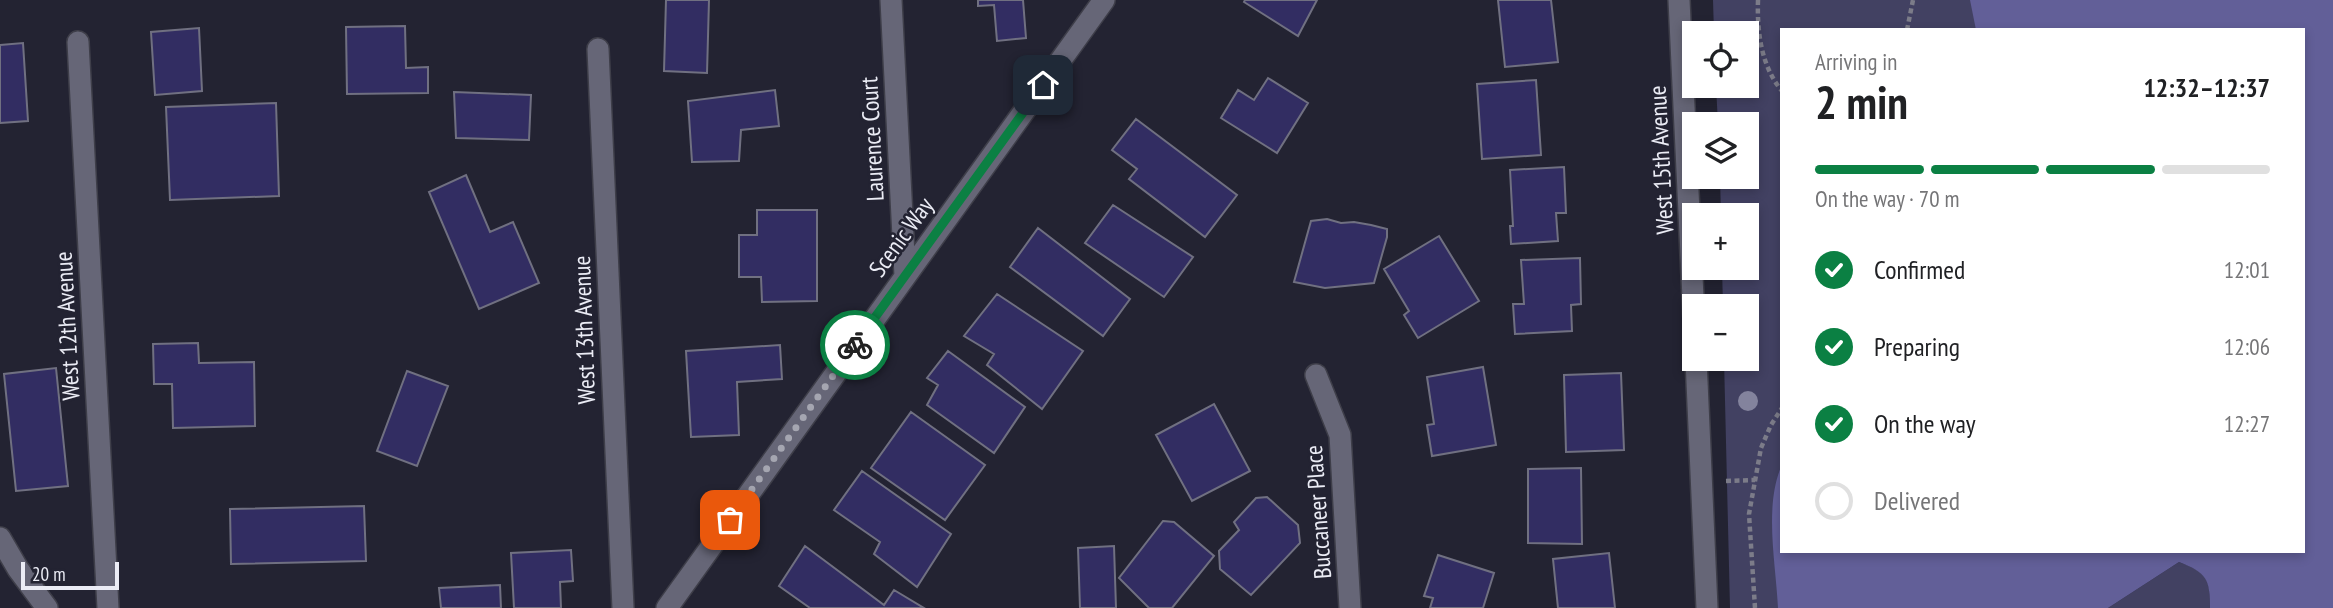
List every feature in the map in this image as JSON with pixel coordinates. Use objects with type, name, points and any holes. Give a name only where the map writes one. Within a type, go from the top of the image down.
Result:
[{"type":"street","name":"Laurence Court","points":[[891,0],[905,276]]},
{"type":"street","name":"Scenic Way","points":[[667,608],[1104,0]]},
{"type":"street","name":"West 15th Avenue","points":[[1679,0],[1693,294]]},
{"type":"street","name":"West 12th Avenue","points":[[78,42],[108,608]]},
{"type":"street","name":"West 13th Avenue","points":[[598,49],[623,608]]},
{"type":"street","points":[[1697,371],[1707,608]]},
{"type":"street","name":"Buccaneer Place","points":[[1316,375],[1340,435],[1350,608]]},
{"type":"street","points":[[0,538],[18,569],[47,608]]},
{"type":"path","points":[[1758,0],[1757,22],[1762,51],[1773,81],[1780,89]]},
{"type":"path","points":[[1907,28],[1913,0]]},
{"type":"path","points":[[1755,608],[1749,514],[1761,448],[1780,411]]},
{"type":"shaded area","points":[[1713,0],[2034,0],[2048,28],[1780,28],[1780,553],[1784,553],[1831,608],[1730,608],[1724,371],[1759,371],[1759,294],[1723,294],[1722,280],[1759,280],[1759,203],[1721,203],[1720,189],[1759,189],[1759,112],[1717,112],[1717,98],[1759,98],[1759,21],[1714,21]]},
{"type":"shaded area","points":[[1970,0],[2333,0],[2333,608],[2210,608],[2205,578],[2179,562],[2108,608],[1778,608],[1772,518],[1780,470],[1780,553],[2305,553],[2305,28],[1976,28]]},
{"type":"shaded area","points":[[2179,562],[2202,573],[2208,583],[2210,608],[2108,608]]},
{"type":"building","points":[[666,0],[709,0],[707,73],[664,71]]},
{"type":"building","points":[[978,0],[1023,0],[1026,38],[997,41],[994,5],[978,6]]},
{"type":"building","points":[[1317,0],[1298,36],[1244,2]]},
{"type":"building","points":[[1498,0],[1551,0],[1558,62],[1505,67]]},
{"type":"building","points":[[405,26],[406,68],[428,67],[428,93],[347,94],[346,27]]},
{"type":"building","points":[[199,28],[202,91],[155,95],[151,32]]},
{"type":"building","points":[[23,43],[28,121],[0,123],[0,45]]},
{"type":"building","points":[[1268,78],[1308,103],[1277,153],[1221,118],[1238,90],[1254,100]]},
{"type":"building","points":[[1536,80],[1541,155],[1482,159],[1477,84]]},
{"type":"building","points":[[775,90],[779,126],[741,130],[739,161],[692,162],[688,101]]},
{"type":"building","points":[[454,92],[531,95],[529,140],[456,138]]},
{"type":"building","points":[[276,103],[279,196],[170,200],[166,107]]},
{"type":"building","points":[[1136,119],[1237,195],[1205,237],[1129,179],[1137,169],[1112,150]]},
{"type":"building","points":[[1564,167],[1566,213],[1556,213],[1558,241],[1511,244],[1510,226],[1513,226],[1510,170]]},
{"type":"building","points":[[466,175],[490,232],[513,222],[539,283],[479,309],[429,192]]},
{"type":"building","points":[[1113,205],[1193,257],[1164,297],[1085,243]]},
{"type":"building","points":[[757,210],[817,210],[817,301],[762,302],[761,277],[739,277],[739,235],[757,235]]},
{"type":"building","points":[[1327,219],[1387,229],[1374,283],[1325,288],[1294,282],[1311,221]]},
{"type":"building","points":[[1038,228],[1130,299],[1103,336],[1010,267]]},
{"type":"building","points":[[1439,236],[1479,301],[1418,338],[1404,315],[1409,311],[1384,269]]},
{"type":"building","points":[[1580,258],[1581,304],[1571,305],[1572,331],[1515,334],[1513,304],[1524,304],[1521,260]]},
{"type":"building","points":[[997,294],[1083,351],[1042,409],[987,365],[994,354],[964,336]]},
{"type":"building","points":[[198,343],[199,363],[254,362],[255,426],[173,428],[172,384],[154,384],[153,344]]},
{"type":"building","points":[[780,345],[782,379],[737,382],[739,435],[691,437],[686,351]]},
{"type":"building","points":[[948,351],[1025,407],[994,453],[927,405],[938,385],[927,378]]},
{"type":"building","points":[[1483,367],[1496,445],[1432,456],[1427,425],[1434,424],[1427,377]]},
{"type":"building","points":[[56,368],[68,486],[16,491],[4,374]]},
{"type":"building","points":[[407,371],[448,386],[417,466],[377,451]]},
{"type":"building","points":[[1621,373],[1624,450],[1566,452],[1564,375]]},
{"type":"building","points":[[1214,404],[1250,471],[1192,501],[1156,435]]},
{"type":"building","points":[[911,412],[985,465],[945,520],[871,468]]},
{"type":"building","points":[[1581,468],[1582,544],[1528,543],[1528,469]]},
{"type":"building","points":[[862,471],[951,534],[917,587],[874,554],[880,542],[834,510]]},
{"type":"building","points":[[1267,497],[1298,525],[1300,543],[1251,595],[1220,569],[1219,551],[1239,530],[1234,522],[1256,498]]},
{"type":"building","points":[[364,506],[366,561],[231,564],[230,509]]},
{"type":"building","points":[[1163,521],[1174,522],[1214,556],[1172,608],[1149,608],[1119,578]]},
{"type":"building","points":[[805,546],[884,605],[894,590],[924,608],[810,608],[779,586]]},
{"type":"building","points":[[1114,546],[1116,608],[1080,608],[1078,548]]},
{"type":"building","points":[[571,550],[573,581],[560,582],[561,608],[514,608],[511,553]]},
{"type":"building","points":[[1609,553],[1615,608],[1558,608],[1553,559]]},
{"type":"building","points":[[1438,555],[1494,573],[1483,608],[1430,608],[1433,598],[1424,596]]},
{"type":"building","points":[[500,585],[501,608],[441,608],[439,588]]},
{"type":"way so far","points":[[730,520],[855,345]]},
{"type":"route","points":[[855,345],[1043,85]]}]
